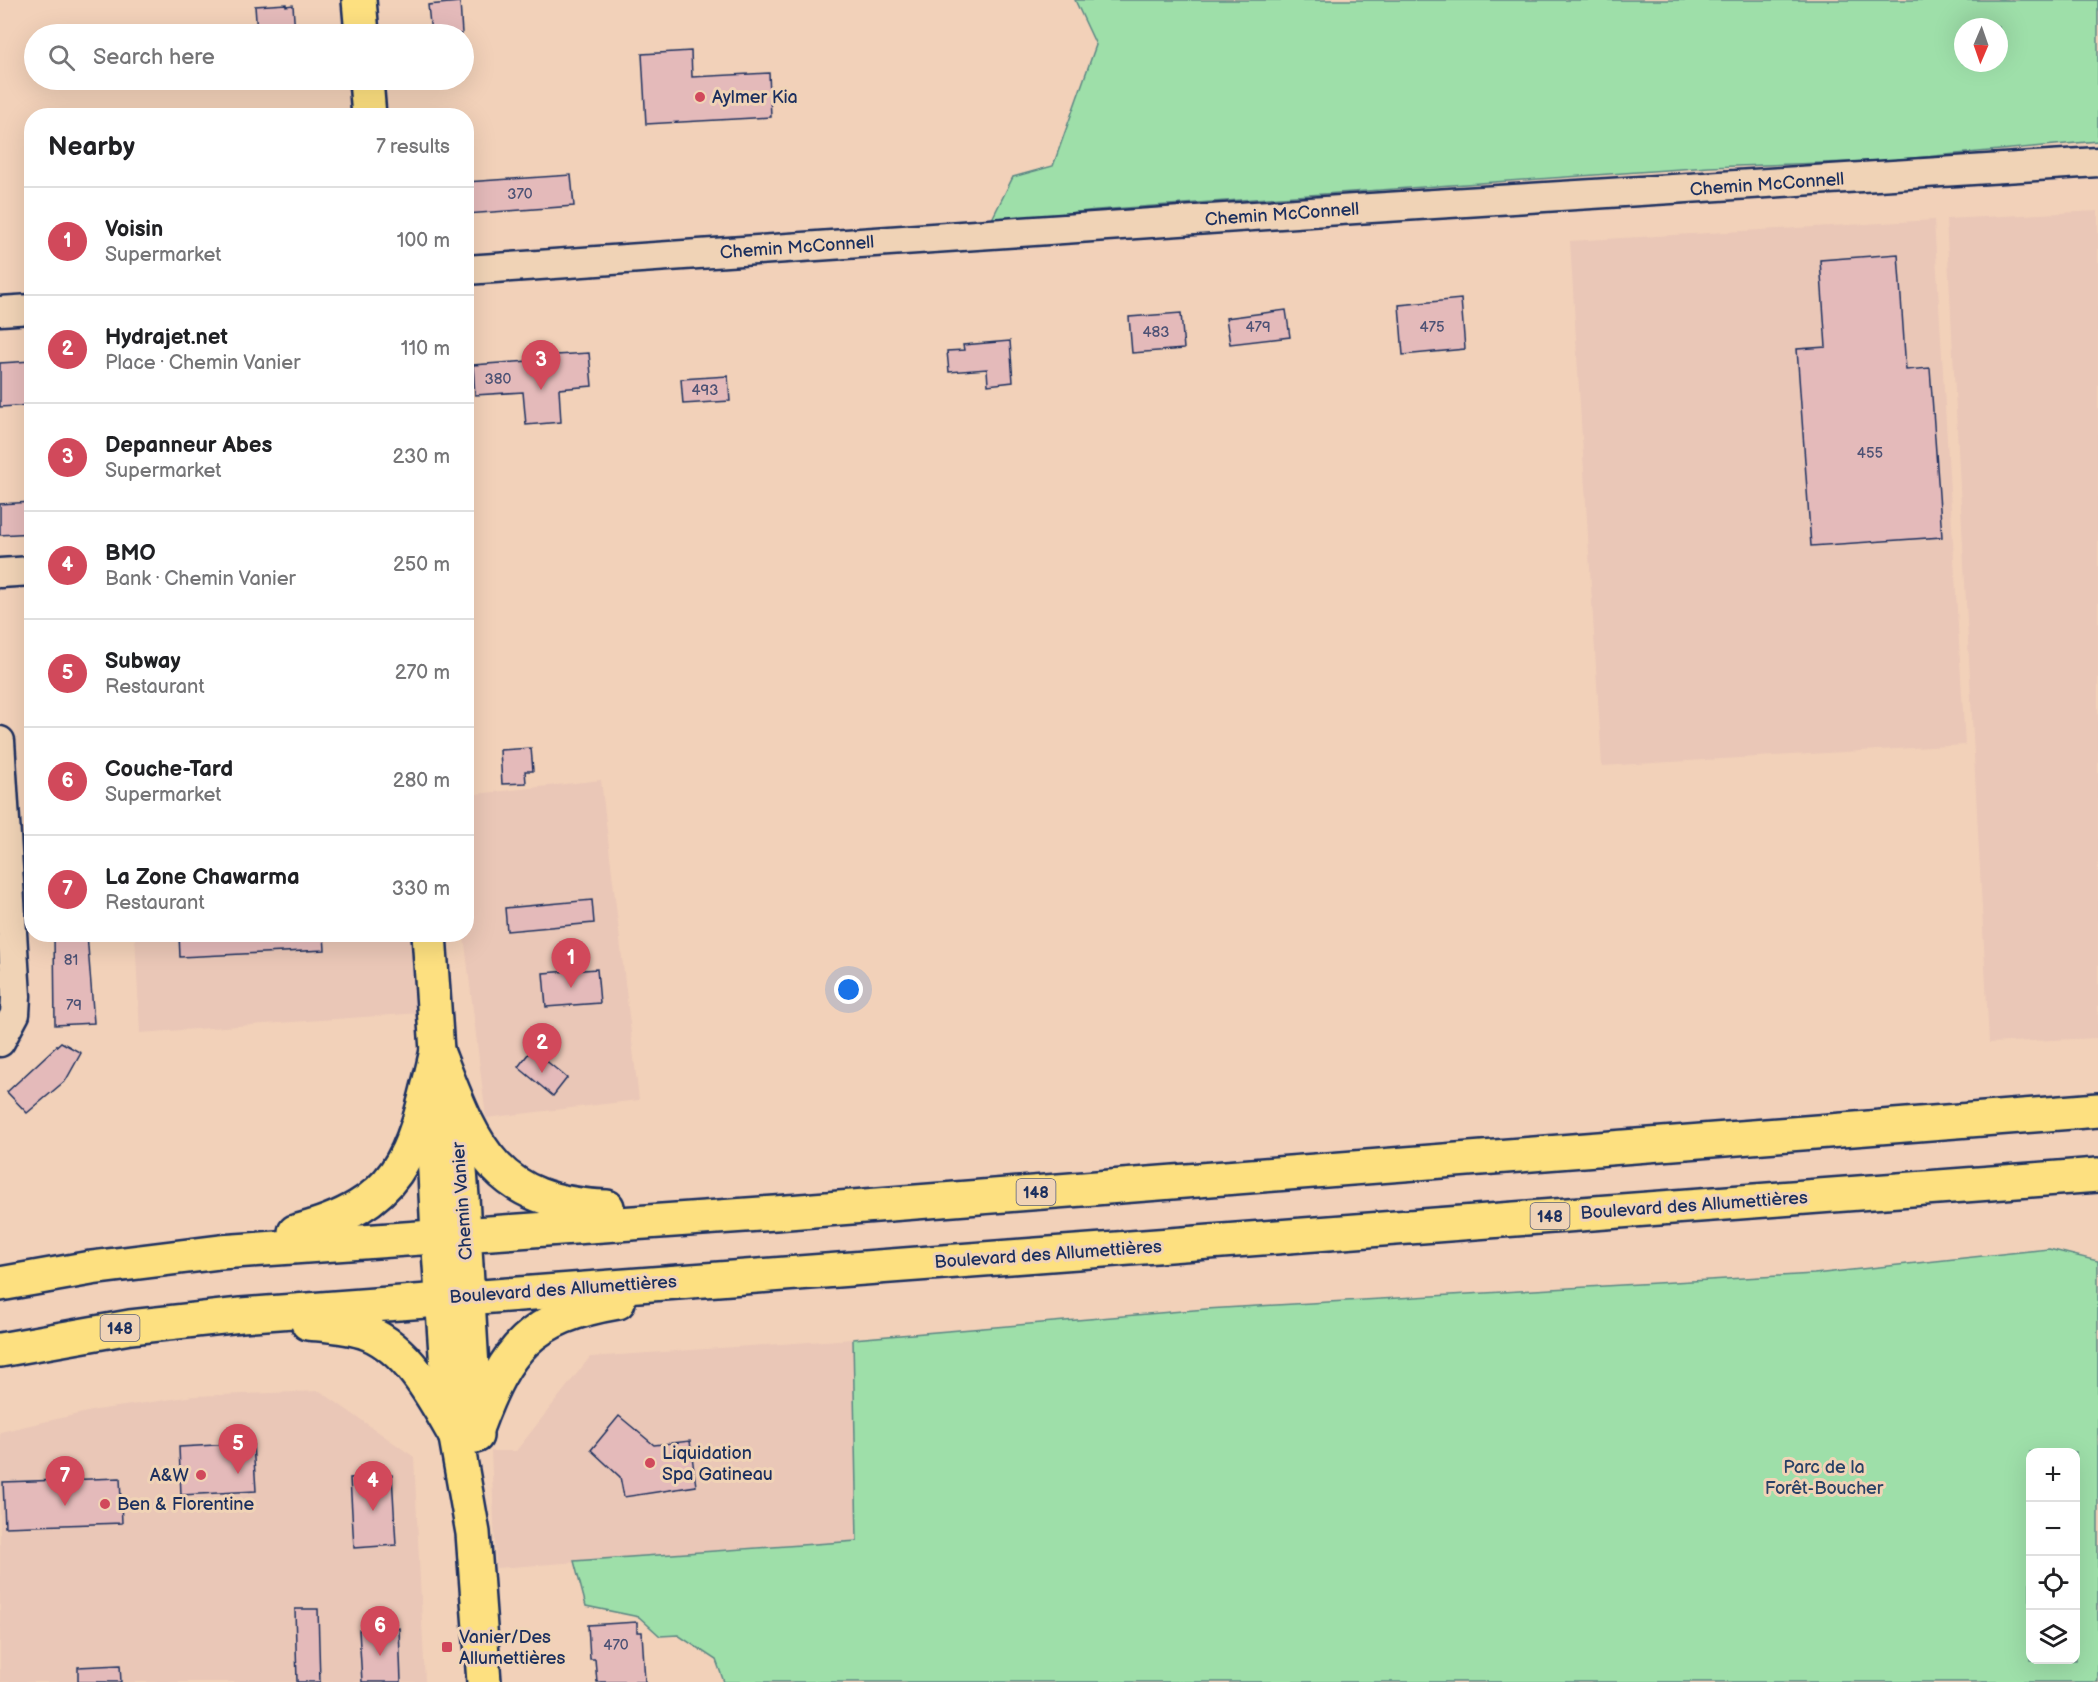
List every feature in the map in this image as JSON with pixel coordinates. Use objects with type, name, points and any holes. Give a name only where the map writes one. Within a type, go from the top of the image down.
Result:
[{"type":"main road","points":[[359,0],[361,24]]},
{"type":"main road","points":[[367,90],[368,108]]},
{"type":"main road","name":"Chemin Vanier","points":[[430,942],[437,1051],[433,1131],[451,1234],[456,1297],[449,1398],[465,1432],[484,1682]]},
{"type":"main road","points":[[437,1051],[465,1124],[480,1147],[509,1178],[536,1195],[575,1205],[775,1213]]},
{"type":"main road","points":[[220,1252],[334,1221],[367,1203],[401,1165],[413,1142],[437,1051]]},
{"type":"main road","name":"148","points":[[0,1284],[91,1268],[220,1252],[775,1213],[2098,1110]]},
{"type":"main road","name":"Boulevard des Allumettières","points":[[0,1350],[130,1327],[456,1297],[2098,1175]]},
{"type":"main road","points":[[241,1315],[352,1328],[382,1341],[424,1382],[465,1432],[505,1364],[535,1331],[555,1319],[610,1303],[772,1274]]},
{"type":"street","name":"Chemin McConnell","points":[[474,269],[1354,209],[2098,162]]},
{"type":"street","points":[[0,311],[24,310]]},
{"type":"street","points":[[0,573],[24,572]]},
{"type":"street","points":[[0,741],[16,996],[15,1014],[0,1042]]},
{"type":"shaded area","points":[[2098,211],[2098,1038],[1989,1043],[1946,219]]},
{"type":"shaded area","points":[[1934,220],[1965,745],[1602,766],[1570,241]]},
{"type":"shaded area","points":[[601,780],[639,1100],[486,1118],[465,942],[474,942],[474,794]]},
{"type":"shaded area","points":[[135,942],[430,942],[434,1012],[140,1033]]},
{"type":"shaded area","points":[[853,1339],[857,1541],[496,1568],[491,1451],[516,1451],[590,1357]]},
{"type":"shaded area","points":[[320,1391],[414,1457],[425,1682],[0,1682],[0,1432],[96,1410],[194,1396]]},
{"type":"green space","points":[[1075,0],[2098,0],[2098,141],[1880,161],[1709,167],[1097,210],[991,221],[1013,177],[1053,166],[1096,45]]},
{"type":"green space","name":"Parc de la Forêt-Boucher","points":[[2049,1249],[2098,1261],[2098,1682],[724,1682],[716,1660],[678,1635],[660,1636],[639,1617],[586,1606],[574,1561],[857,1541],[853,1339],[1206,1309],[1814,1274]]},
{"type":"building","points":[[460,2],[461,24],[430,24],[428,5]]},
{"type":"building","points":[[293,5],[294,24],[256,24],[255,6]]},
{"type":"building","points":[[691,51],[692,77],[769,73],[771,117],[646,124],[642,54]]},
{"type":"building","points":[[571,175],[574,206],[474,213],[474,181]]},
{"type":"building","points":[[1898,254],[1906,370],[1930,368],[1942,537],[1811,546],[1797,349],[1826,347],[1820,260]]},
{"type":"building","points":[[1461,299],[1465,349],[1403,355],[1399,305]]},
{"type":"building","points":[[1286,310],[1290,337],[1230,344],[1226,318]]},
{"type":"building","points":[[1181,313],[1184,349],[1132,353],[1129,317]]},
{"type":"building","points":[[1010,341],[1013,382],[988,385],[987,369],[949,372],[947,351],[964,350],[963,345]]},
{"type":"building","points":[[589,353],[592,386],[559,389],[561,422],[526,425],[523,392],[475,395],[474,365],[557,359],[556,355]]},
{"type":"building","points":[[24,362],[24,406],[0,407],[0,363]]},
{"type":"building","points":[[728,376],[730,401],[683,404],[681,379]]},
{"type":"building","points":[[24,502],[24,534],[0,535],[0,504]]},
{"type":"building","points":[[531,748],[533,771],[525,771],[526,783],[502,784],[500,750]]},
{"type":"building","points":[[592,900],[594,923],[507,931],[505,908]]},
{"type":"building","points":[[54,942],[88,942],[94,1023],[55,1025]]},
{"type":"building","points":[[179,942],[324,942],[325,950],[180,957]]},
{"type":"building","points":[[597,969],[600,1003],[546,1007],[543,973]]},
{"type":"building","points":[[61,1042],[81,1053],[66,1080],[27,1113],[7,1092]]},
{"type":"building","points":[[532,1049],[567,1078],[553,1096],[518,1067]]},
{"type":"building","name":"Liquidation Spa Gatineau","points":[[619,1416],[654,1445],[690,1441],[696,1486],[624,1497],[620,1477],[591,1450]]},
{"type":"building","points":[[253,1443],[256,1491],[181,1495],[179,1447]]},
{"type":"building","points":[[392,1475],[396,1545],[354,1548],[350,1478]]},
{"type":"building","points":[[120,1478],[122,1523],[5,1527],[3,1482]]},
{"type":"building","points":[[295,1609],[318,1609],[320,1682],[297,1682]]},
{"type":"building","points":[[637,1622],[637,1632],[642,1632],[645,1682],[597,1682],[595,1659],[590,1659],[588,1625]]},
{"type":"building","points":[[399,1628],[401,1682],[362,1682],[359,1630]]},
{"type":"building","points":[[120,1665],[121,1682],[78,1682],[78,1667]]},
{"type":"place","name":"Aylmer Kia","points":[[700,97]]},
{"type":"place","name":"Depanneur Abes","points":[[541,390]]},
{"type":"place","name":"Voisin","points":[[571,988]]},
{"type":"place","name":"Hydrajet.net","points":[[542,1073]]},
{"type":"place","name":"Liquidation Spa Gatineau","points":[[650,1463]]},
{"type":"place","name":"Subway","points":[[238,1474]]},
{"type":"place","name":"A&W","points":[[201,1475]]},
{"type":"place","name":"Ben & Florentine","points":[[105,1504]]},
{"type":"place","name":"La Zone Chawarma","points":[[65,1506]]},
{"type":"place","name":"BMO","points":[[373,1511]]},
{"type":"place","name":"Vanier/Des Allumettières","points":[[447,1647]]},
{"type":"place","name":"Couche-Tard","points":[[380,1656]]}]
